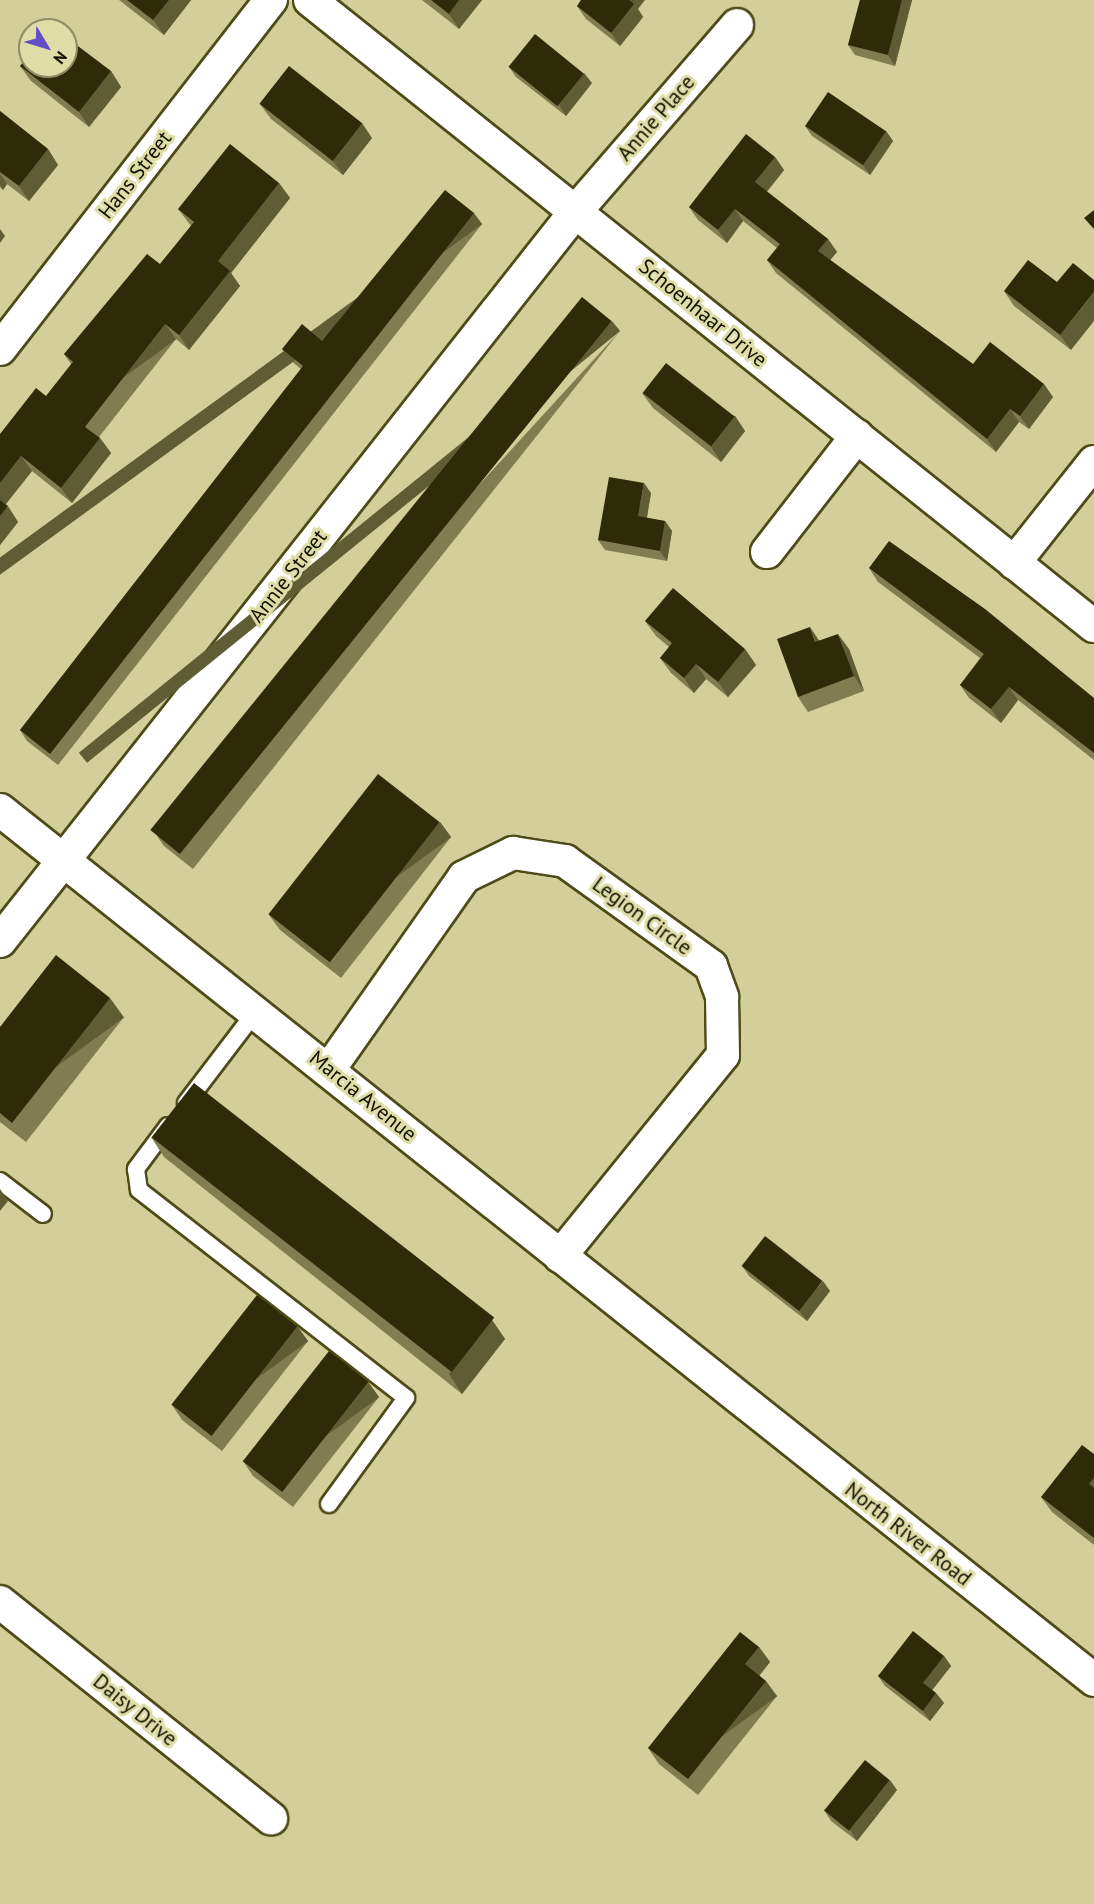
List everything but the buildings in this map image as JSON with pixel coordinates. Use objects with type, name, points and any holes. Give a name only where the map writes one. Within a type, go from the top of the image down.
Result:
[{"type":"street","name":"Hans Street","points":[[0,350],[271,0]]},
{"type":"street","name":"Schoenhaar Drive","points":[[310,0],[1094,626]]},
{"type":"street","name":"Annie Place","points":[[576,211],[737,25]]},
{"type":"street","name":"Annie Street","points":[[0,940],[65,861],[576,211]]},
{"type":"street","points":[[767,552],[857,436]]},
{"type":"street","points":[[1014,563],[1094,462]]},
{"type":"street","name":"Marcia Avenue","points":[[0,810],[330,1068],[722,1388]]},
{"type":"street","name":"Legion Circle","points":[[330,1068],[464,877],[513,853],[565,861],[711,966],[722,997],[723,1055],[560,1256]]},
{"type":"street","name":"North River Road","points":[[722,1388],[1094,1680]]},
{"type":"street","name":"Daisy Drive","points":[[0,1602],[271,1818]]},
{"type":"lane","points":[[256,1011],[136,1169],[139,1190],[406,1398],[329,1503]]},
{"type":"lane","points":[[0,1181],[43,1214]]}]
